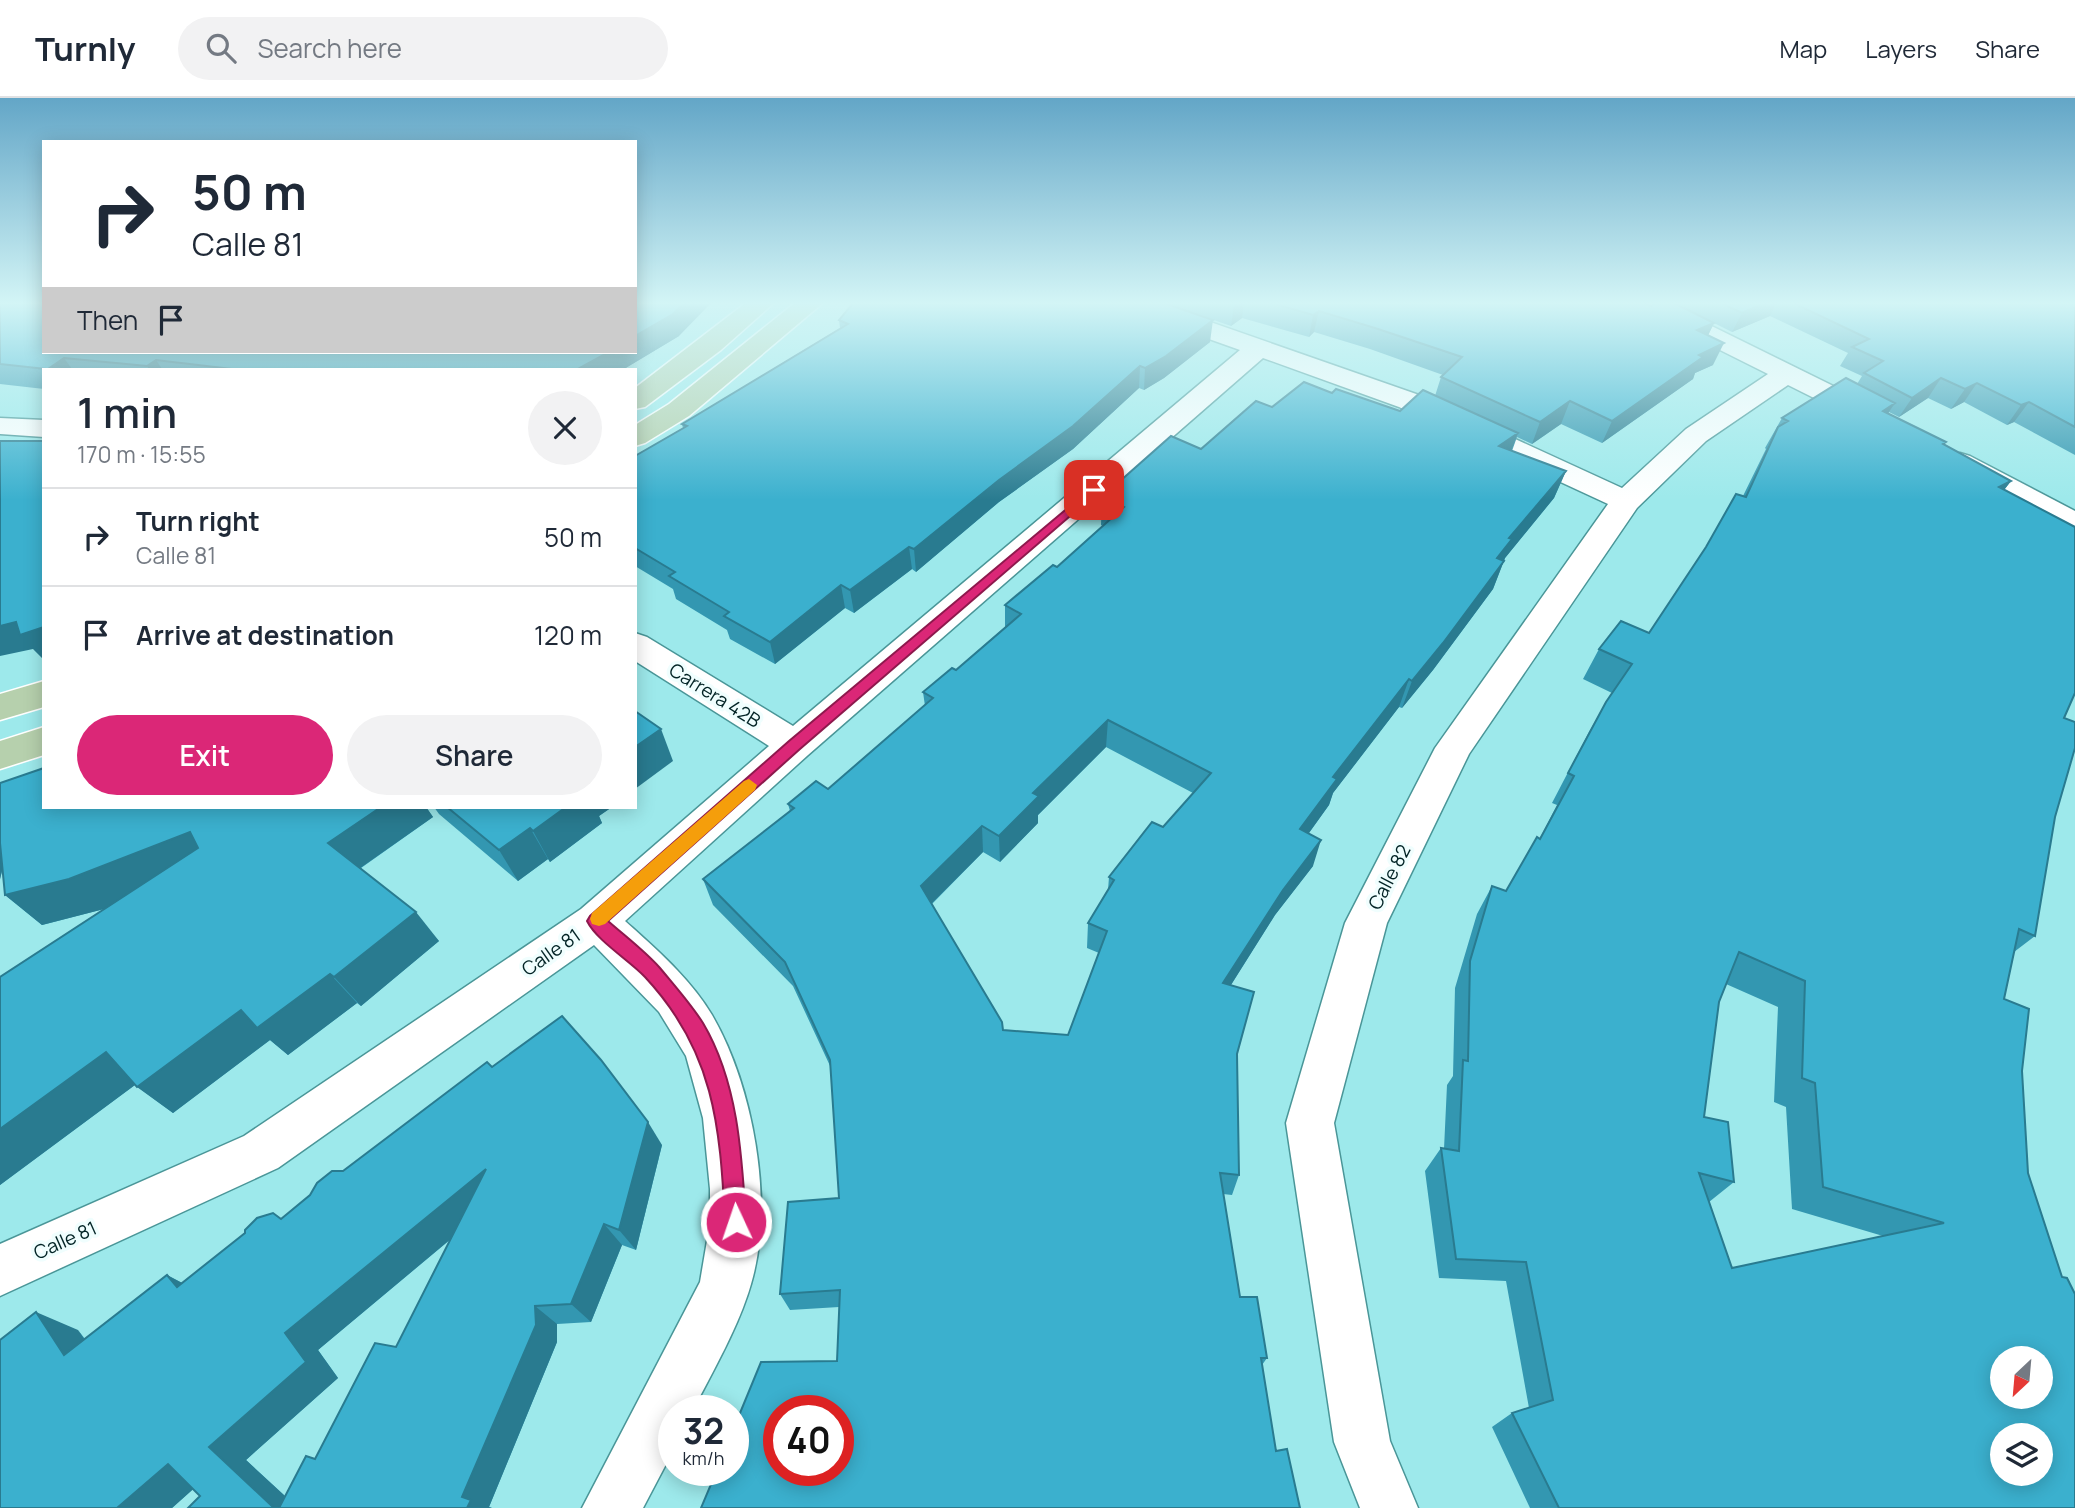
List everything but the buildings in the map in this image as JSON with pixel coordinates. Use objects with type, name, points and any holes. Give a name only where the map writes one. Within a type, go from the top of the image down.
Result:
[{"type":"main road","points":[[637,399],[678,368]]},
{"type":"main road","points":[[637,437],[679,410],[731,368]]},
{"type":"main road","points":[[0,707],[42,695]]},
{"type":"main road","points":[[0,755],[42,742]]},
{"type":"street","name":"Calle 81","points":[[0,1270],[261,1152],[596,921],[795,745],[1237,368]]},
{"type":"street","points":[[1316,368],[1409,401],[1626,501]]},
{"type":"street","points":[[1777,368],[1896,429]]},
{"type":"street","name":"Calle 82","points":[[1389,1508],[1362,1442],[1310,1123],[1366,923],[1454,748],[1626,501],[1696,435],[1788,373]]},
{"type":"street","points":[[0,426],[42,429]]},
{"type":"street","points":[[1933,448],[2075,524]]},
{"type":"street","name":"Carrera 42B","points":[[637,646],[795,745]]},
{"type":"street","points":[[596,921],[652,972],[695,1028],[710,1058],[720,1092],[732,1163],[736,1222],[733,1253],[725,1284],[684,1372],[611,1508]]},
{"type":"slow traffic","points":[[599,919],[749,785]]},
{"type":"route","points":[[736,1222],[732,1163],[720,1092],[710,1058],[695,1028],[652,972],[596,921],[795,745],[1094,490]]}]
